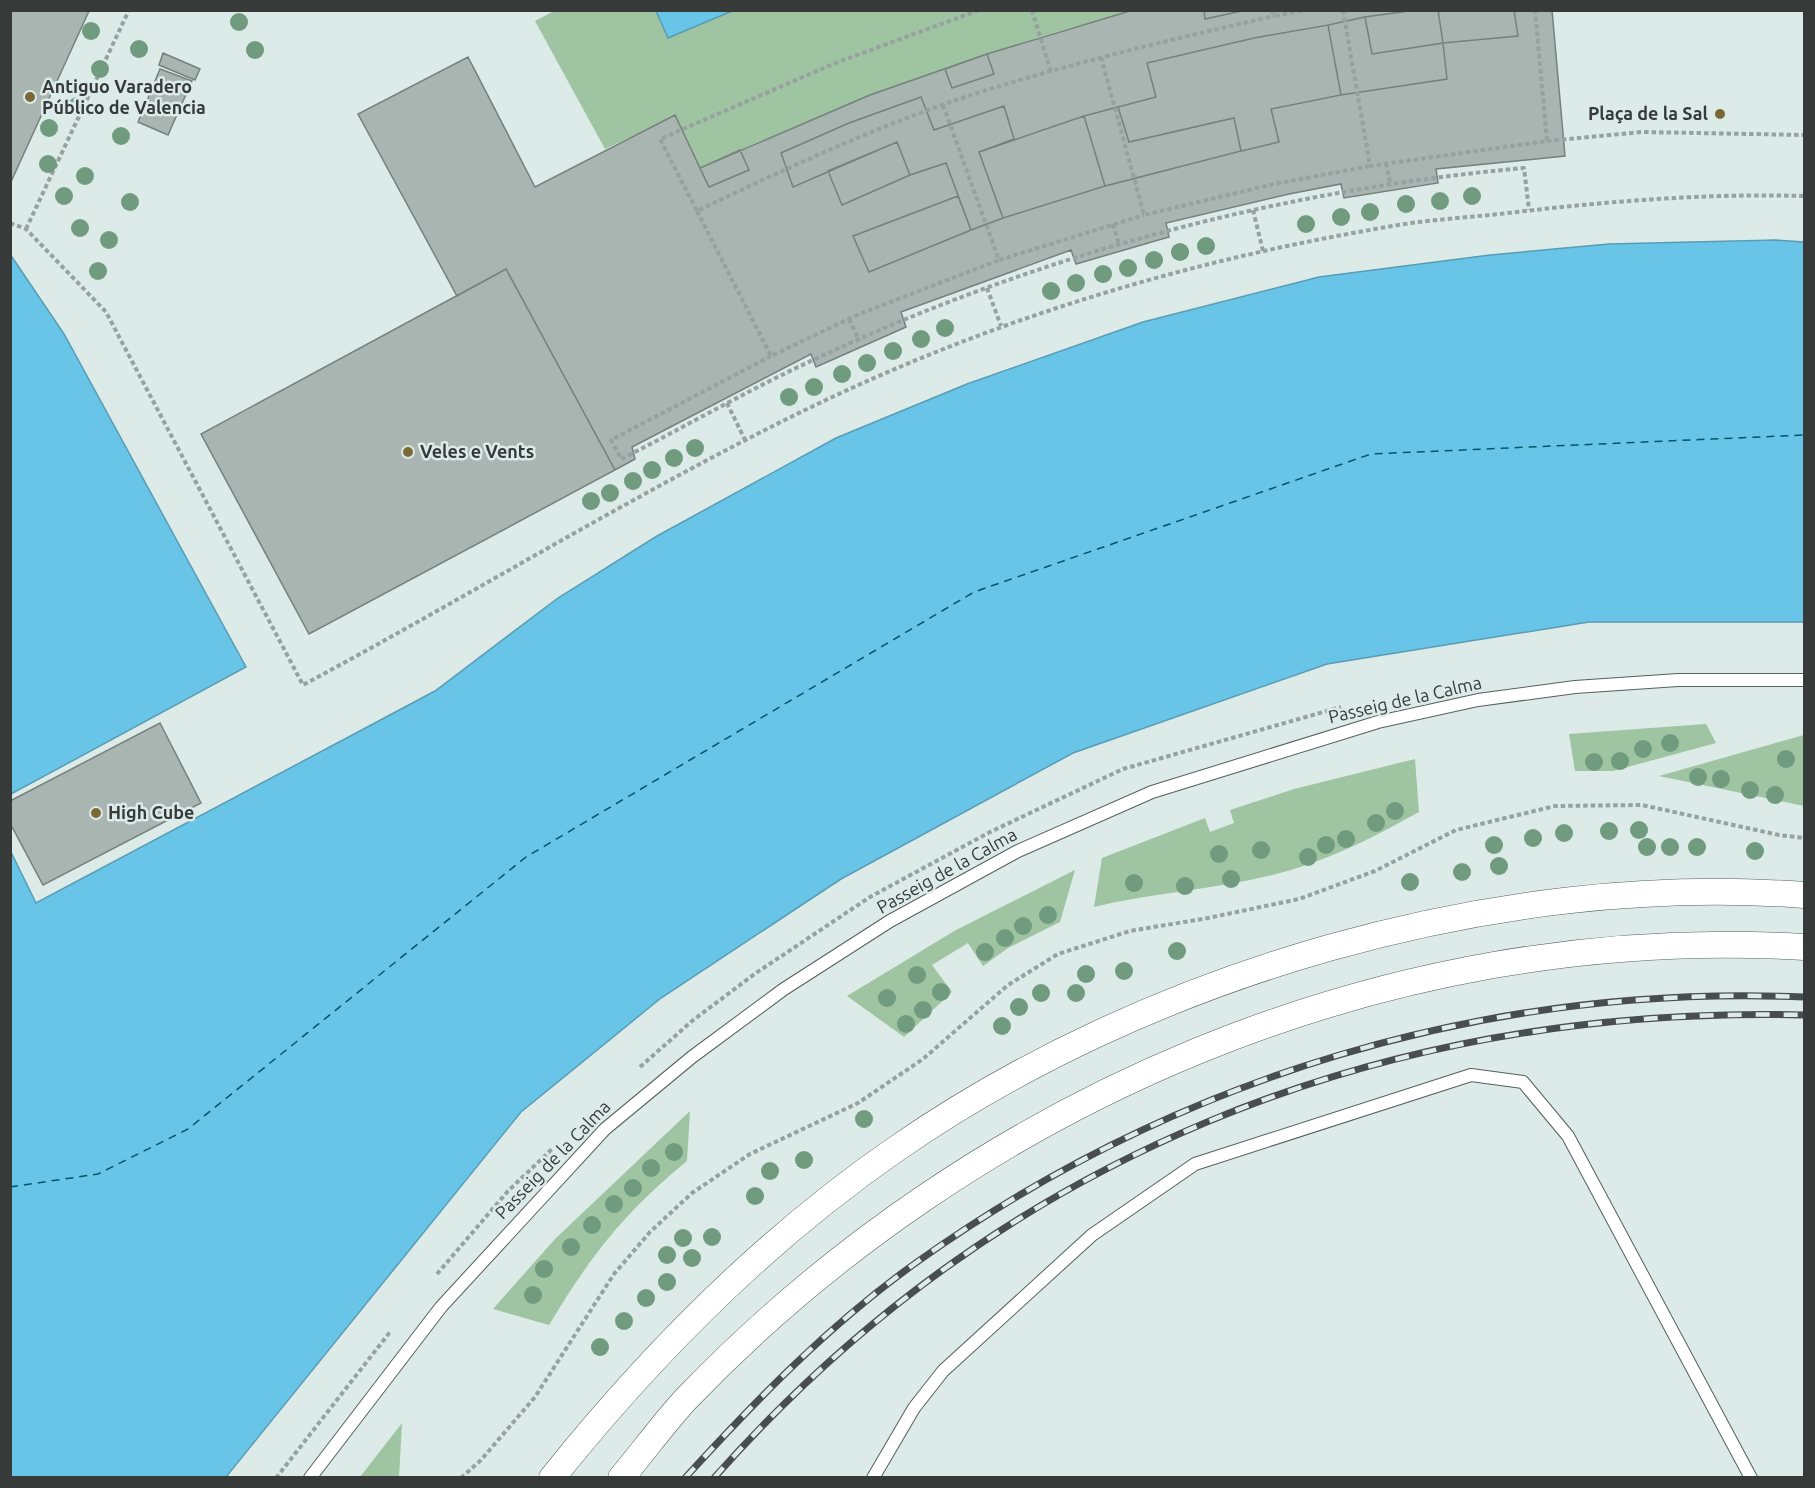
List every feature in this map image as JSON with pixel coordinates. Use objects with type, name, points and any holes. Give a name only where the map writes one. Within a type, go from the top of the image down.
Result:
[{"type":"street","points":[[552,1478],[652,1360],[708,1303],[802,1220],[907,1143],[1005,1082],[1111,1028],[1224,982],[1360,939],[1496,910],[1628,894],[1772,893],[1804,895]]},
{"type":"street","points":[[621,1478],[684,1401],[747,1340],[839,1260],[946,1182],[1030,1130],[1132,1077],[1233,1036],[1371,992],[1505,963],[1631,948],[1769,945],[1804,947]]},
{"type":"lane","name":"Passeig de la Calma","points":[[310,1478],[441,1306],[605,1129],[692,1057],[784,989],[890,921],[1018,851],[1152,792],[1378,722],[1478,700],[1575,687],[1678,680],[1804,680]]},
{"type":"lane","points":[[873,1478],[898,1432],[943,1371],[1092,1235],[1195,1164],[1471,1075],[1522,1082],[1569,1136],[1751,1478]]},
{"type":"path","points":[[26,229],[129,10]]},
{"type":"path","points":[[771,356],[660,139],[833,64],[979,10]]},
{"type":"path","points":[[1032,10],[1051,72]]},
{"type":"path","points":[[1272,10],[1274,16]]},
{"type":"path","points":[[697,211],[814,155],[943,105],[1101,57],[1306,10]]},
{"type":"path","points":[[1344,10],[1370,166]]},
{"type":"path","points":[[1535,10],[1547,141]]},
{"type":"path","points":[[1101,57],[1144,214]]},
{"type":"path","points":[[943,105],[999,260]]},
{"type":"path","points":[[1529,210],[1524,168],[1390,182],[1253,210],[1119,245],[987,288],[859,340],[727,403],[621,459],[611,440],[771,356],[849,319],[999,260],[1144,214],[1274,184],[1386,163],[1547,141],[1642,132],[1804,135]]},
{"type":"path","points":[[1386,163],[1390,182]]},
{"type":"path","points":[[10,223],[26,229],[106,312],[303,685],[442,611],[664,481],[745,440],[858,386],[1001,326],[1134,282],[1263,251],[1391,226],[1645,198],[1743,194],[1804,196]]},
{"type":"path","points":[[1253,210],[1263,251]]},
{"type":"path","points":[[1113,224],[1119,245]]},
{"type":"path","points":[[987,288],[1001,326]]},
{"type":"path","points":[[849,319],[859,340]]},
{"type":"path","points":[[727,403],[745,440]]},
{"type":"path","points":[[635,1072],[692,1021],[756,974],[870,897],[990,832],[1123,769],[1351,705]]},
{"type":"path","points":[[431,1281],[508,1191],[559,1142]]},
{"type":"path","points":[[276,1478],[397,1323]]},
{"type":"green space","points":[[556,10],[1133,11],[1022,43],[913,80],[806,122],[700,168],[675,116],[605,149],[535,21]]},
{"type":"green space","points":[[1706,724],[1716,743],[1613,771],[1575,771],[1569,734]]},
{"type":"green space","points":[[1804,735],[1804,806],[1659,776]]},
{"type":"green space","points":[[1415,759],[1419,812],[1350,848],[1306,865],[1254,879],[1094,907],[1102,858],[1205,818],[1210,832],[1234,823],[1230,810],[1294,789]]},
{"type":"green space","points":[[1075,870],[1060,922],[1008,948],[983,966],[968,943],[932,965],[952,992],[904,1037],[847,996],[956,930]]},
{"type":"green space","points":[[690,1111],[687,1161],[645,1199],[610,1236],[579,1277],[549,1325],[493,1309],[555,1239]]},
{"type":"green space","points":[[402,1423],[399,1477],[360,1477]]},
{"type":"water","points":[[656,11],[732,11],[668,38]]},
{"type":"water","points":[[1776,240],[1804,242],[1804,622],[1589,622],[1327,664],[1073,753],[841,879],[661,998],[521,1112],[226,1477],[11,1477],[11,852],[36,903],[435,691],[558,598],[657,536],[836,438],[967,384],[1143,322],[1319,277],[1490,255],[1609,244]]},
{"type":"water","points":[[10,254],[64,334],[246,667],[11,794]]},
{"type":"building","name":"Antiguo Varadero Público de Valencia","points":[[10,10],[89,11],[10,184]]},
{"type":"building","points":[[1133,10],[1552,10],[1565,156],[1436,169],[1438,183],[1344,198],[1341,184],[1289,194],[1166,223],[1169,237],[1076,264],[1071,250],[901,312],[906,327],[816,367],[811,354],[632,447],[635,459],[615,470],[506,269],[457,296],[358,114],[468,57],[535,187],[675,115],[700,168],[870,95],[987,54]]},
{"type":"building","points":[[1204,10],[1246,10],[1205,19]]},
{"type":"building","points":[[1416,10],[1438,10],[1443,43],[1372,54],[1365,17]]},
{"type":"building","points":[[1438,10],[1514,10],[1518,36],[1443,43]]},
{"type":"building","points":[[1365,17],[1372,54],[1443,43],[1447,79],[1341,95],[1328,25]]},
{"type":"building","points":[[1328,25],[1341,95],[1271,109],[1279,142],[1241,151],[1234,118],[1129,142],[1118,107],[1156,97],[1147,63],[1254,38]]},
{"type":"building","points":[[163,53],[200,69],[195,80],[159,65]]},
{"type":"building","points":[[987,54],[994,74],[952,88],[945,69]]},
{"type":"building","points":[[160,69],[192,81],[168,135],[138,122]]},
{"type":"building","points":[[921,97],[934,130],[1004,106],[1014,139],[979,152],[1003,218],[971,230],[946,163],[910,175],[897,142],[793,187],[781,153],[849,123]]},
{"type":"building","points":[[1118,107],[1129,142],[1234,118],[1241,151],[1105,186],[1084,116]]},
{"type":"building","points":[[1084,116],[1105,186],[1003,218],[979,152]]},
{"type":"building","points":[[897,142],[910,175],[842,205],[828,171]]},
{"type":"building","points":[[740,150],[749,170],[709,187],[700,168]]},
{"type":"building","points":[[958,196],[971,230],[869,272],[853,236]]},
{"type":"building","name":"Veles e Vents","points":[[506,269],[615,470],[309,634],[201,434]]},
{"type":"building","name":"High Cube","points":[[160,723],[201,803],[43,885],[10,823],[10,801]]},
{"type":"ferry route","points":[[10,1187],[98,1174],[188,1129],[526,857],[974,592],[1371,454],[1804,435]]},
{"type":"railway","points":[[685,1478],[795,1364],[854,1311],[917,1262],[1016,1197],[1120,1141],[1228,1093],[1338,1055],[1452,1026],[1568,1007],[1685,997],[1804,997]]},
{"type":"railway","points":[[714,1478],[825,1366],[944,1269],[1072,1188],[1206,1122],[1347,1072],[1494,1038],[1647,1019],[1804,1015]]},
{"type":"place","name":"Antiguo Varadero Público de Valencia","points":[[30,97]]},
{"type":"place","name":"Plaça de la Sal","points":[[1720,114]]},
{"type":"place","name":"Veles e Vents","points":[[408,452]]},
{"type":"place","name":"High Cube","points":[[96,813]]}]
